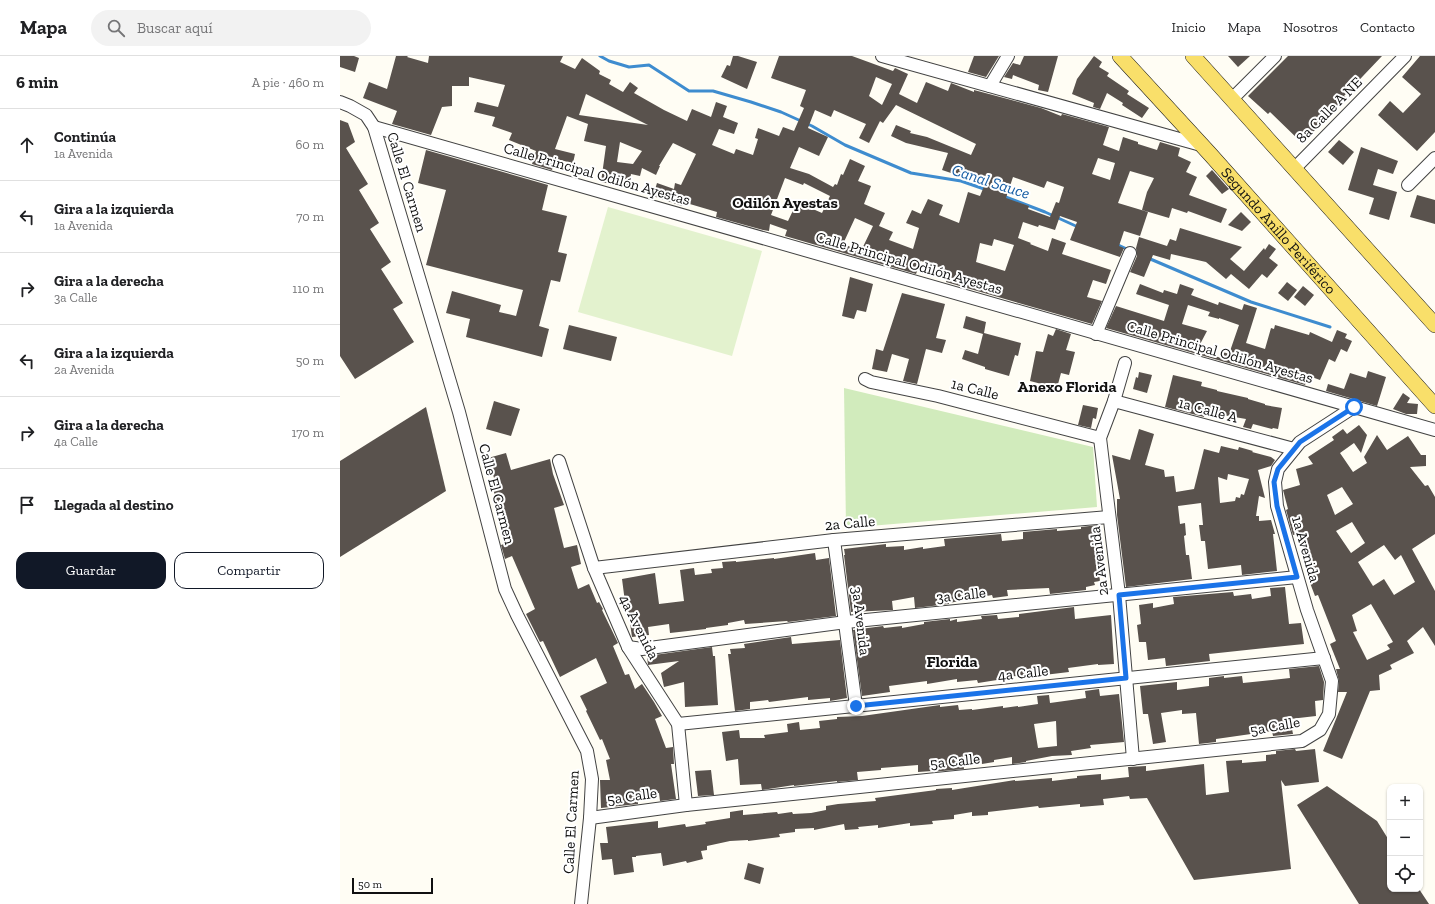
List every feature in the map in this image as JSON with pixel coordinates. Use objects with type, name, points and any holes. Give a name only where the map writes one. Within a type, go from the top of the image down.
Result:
[{"type":"main road","name":"Segundo Anillo Periférico","points":[[1120,56],[1435,406]]},
{"type":"main road","points":[[1193,56],[1435,325]]},
{"type":"street","points":[[882,56],[1201,145]]},
{"type":"street","points":[[990,86],[1008,56]]},
{"type":"street","points":[[1232,99],[1275,56]]},
{"type":"street","name":"8a Calle A NE","points":[[1294,169],[1405,56]]},
{"type":"street","name":"Calle El Carmen","points":[[340,102],[366,115],[374,127],[459,412],[505,588],[517,616],[586,750],[592,779],[590,818],[581,904]]},
{"type":"street","name":"Calle Principal Odilón Ayestas","points":[[374,127],[1435,430]]},
{"type":"street","points":[[1408,185],[1435,158]]},
{"type":"street","points":[[1096,334],[1130,252]]},
{"type":"street","name":"2a Avenida","points":[[1125,363],[1114,401],[1100,438],[1119,595],[1133,759]]},
{"type":"street","name":"1a Calle","points":[[865,379],[871,382],[945,398],[1100,438]]},
{"type":"street","name":"1a Calle A","points":[[1114,401],[1294,449]]},
{"type":"street","name":"1a Avenida","points":[[1320,730],[1329,714],[1332,680],[1297,577],[1277,506],[1274,492],[1274,482],[1278,469],[1300,442],[1354,407]]},
{"type":"street","name":"4a Avenida","points":[[559,461],[594,568],[628,647],[678,724],[686,805]]},
{"type":"street","name":"2a Calle","points":[[594,568],[834,540],[1109,517]]},
{"type":"street","name":"3a Avenida","points":[[834,540],[856,706]]},
{"type":"street","name":"3a Calle","points":[[628,647],[642,649],[846,622],[1297,577]]},
{"type":"street","name":"4a Calle","points":[[678,724],[1324,658]]},
{"type":"street","name":"5a Calle","points":[[590,818],[686,805],[1302,741],[1320,730]]},
{"type":"green space","points":[[608,207],[762,251],[732,356],[578,312]]},
{"type":"green space","points":[[844,388],[1093,447],[1097,507],[846,528]]},
{"type":"building","points":[[340,56],[354,56],[359,58],[355,72],[340,67]]},
{"type":"building","points":[[396,56],[408,56],[407,57],[428,63],[429,56],[563,56],[560,62],[575,69],[582,58],[600,71],[599,74],[611,80],[609,84],[623,92],[630,82],[638,88],[634,93],[687,121],[692,109],[711,117],[716,102],[727,106],[723,117],[738,123],[734,134],[719,129],[712,145],[734,154],[736,149],[753,155],[758,139],[755,138],[758,128],[779,136],[783,127],[794,131],[804,108],[800,106],[806,90],[771,78],[779,56],[852,56],[893,71],[895,68],[908,74],[899,94],[917,103],[926,82],[948,91],[951,83],[974,92],[974,90],[1041,108],[1061,116],[1062,114],[1109,127],[1103,145],[1119,151],[1123,137],[1157,150],[1160,142],[1180,148],[1178,156],[1191,162],[1186,172],[1197,177],[1189,195],[1227,209],[1221,223],[1188,211],[1187,213],[1172,208],[1169,218],[1142,210],[1147,192],[1154,178],[1130,171],[1118,203],[1148,212],[1140,236],[1124,231],[1119,246],[1124,248],[1120,257],[1070,240],[1077,222],[1060,216],[1055,230],[1039,225],[1038,227],[1023,222],[1018,238],[1048,251],[1052,238],[1066,243],[1062,254],[1111,270],[1106,284],[1093,280],[1087,297],[1102,301],[1092,324],[946,282],[949,273],[941,270],[942,268],[921,261],[916,274],[785,236],[787,230],[770,224],[769,231],[763,230],[716,217],[717,212],[683,202],[682,206],[653,196],[657,183],[674,189],[675,183],[681,185],[696,154],[673,143],[659,166],[656,175],[642,168],[640,176],[631,174],[629,187],[601,182],[606,146],[584,141],[588,124],[567,116],[555,149],[575,154],[573,163],[555,159],[552,170],[532,164],[536,151],[509,140],[512,133],[492,126],[495,117],[474,112],[477,102],[498,107],[505,85],[469,77],[469,86],[452,86],[452,106],[442,107],[431,135],[392,124],[397,111],[363,98],[369,82],[387,89]],"holes":[[[876,77],[892,84],[882,105],[869,96]],[[586,94],[648,125],[579,115]],[[896,105],[976,144],[971,155],[927,137],[910,133],[911,131],[896,125],[891,136],[906,143],[948,153],[942,170],[960,176],[962,171],[987,179],[980,196],[968,192],[959,223],[939,215],[943,205],[928,199],[921,214],[912,210],[906,223],[919,228],[913,249],[889,240],[893,232],[879,226],[885,213],[864,204],[871,186],[858,181],[865,166],[850,159],[843,175],[841,174],[837,185],[835,184],[833,187],[809,174],[790,168],[799,147],[819,156],[828,137],[808,128],[815,110],[831,117],[834,110],[866,124],[859,138],[869,143],[880,121],[883,123]],[[620,142],[642,151],[633,164],[617,162]],[[1098,158],[1115,163],[1110,180],[1092,174]],[[1013,177],[1044,188],[1047,181],[1064,187],[1059,203],[1056,202],[1050,217],[1028,209],[1029,206],[1006,198]],[[785,178],[803,185],[804,183],[830,196],[822,213],[797,202],[788,221],[771,215]],[[855,218],[873,226],[861,251],[843,244]],[[994,239],[1014,245],[1005,271],[976,262],[980,243],[992,246]]]},
{"type":"building","points":[[733,56],[738,56],[757,62],[747,89],[721,77],[727,65],[730,66]]},
{"type":"building","points":[[974,56],[999,56],[986,77],[968,72]]},
{"type":"building","points":[[1024,56],[1058,56],[1048,92],[1038,90],[1039,85],[1013,75],[1012,79],[1004,77],[1013,63],[1020,65]]},
{"type":"building","points":[[1094,56],[1102,62],[1099,67],[1109,73],[1107,76],[1129,91],[1127,94],[1149,108],[1142,118],[1107,93],[1100,109],[1093,107],[1094,103],[1072,94],[1077,79]]},
{"type":"building","points":[[1228,56],[1250,56],[1238,67]]},
{"type":"building","points":[[1288,56],[1382,56],[1344,96],[1346,97],[1319,123],[1321,124],[1302,143],[1270,112],[1268,114],[1248,96]]},
{"type":"building","points":[[1420,56],[1435,56],[1435,132],[1417,151],[1378,115],[1390,101],[1403,113],[1421,94],[1402,77]]},
{"type":"building","points":[[340,120],[348,123],[355,142],[346,148],[368,184],[359,190],[379,223],[370,229],[391,262],[381,269],[403,303],[393,309],[414,342],[355,379],[340,356]]},
{"type":"building","points":[[1339,140],[1354,152],[1343,165],[1328,152]]},
{"type":"building","points":[[1361,147],[1398,161],[1393,174],[1378,169],[1373,185],[1397,192],[1389,220],[1369,214],[1374,198],[1348,190]]},
{"type":"building","points":[[426,150],[548,185],[542,210],[567,216],[558,252],[567,254],[560,282],[551,280],[539,326],[549,329],[542,357],[466,337],[470,319],[446,313],[452,291],[501,305],[499,312],[516,316],[523,290],[426,265],[446,190],[418,183]]},
{"type":"building","points":[[1212,170],[1229,189],[1222,194],[1206,176]]},
{"type":"building","points":[[1417,195],[1435,200],[1435,224],[1410,217]]},
{"type":"building","points":[[1241,212],[1251,222],[1242,231],[1228,225]]},
{"type":"building","points":[[1180,228],[1242,247],[1230,259],[1244,271],[1269,244],[1276,249],[1269,258],[1278,265],[1267,278],[1262,274],[1249,289],[1231,274],[1226,279],[1206,262],[1171,254],[1170,260],[1153,255],[1144,277],[1130,272],[1137,256],[1136,248],[1139,237],[1167,246],[1170,239],[1176,241]]},
{"type":"building","points":[[850,277],[873,284],[866,312],[857,310],[854,319],[842,316]]},
{"type":"building","points":[[1287,282],[1297,290],[1288,301],[1278,293]]},
{"type":"building","points":[[1140,284],[1163,293],[1164,290],[1177,294],[1180,284],[1194,289],[1191,295],[1218,305],[1219,302],[1242,310],[1244,304],[1257,308],[1246,343],[1265,349],[1271,328],[1274,329],[1275,325],[1309,335],[1310,332],[1332,342],[1337,330],[1347,334],[1345,338],[1352,341],[1347,352],[1341,349],[1335,362],[1329,359],[1320,380],[1309,376],[1305,385],[1106,328],[1116,306],[1164,321],[1169,305],[1136,294]],"holes":[[[1188,305],[1210,312],[1208,316],[1239,325],[1229,354],[1223,352],[1221,358],[1197,350],[1207,331],[1182,324]]]},
{"type":"building","points":[[1303,286],[1314,295],[1305,306],[1294,297]]},
{"type":"building","points":[[902,293],[945,304],[936,338],[946,340],[942,353],[926,349],[917,384],[903,381],[909,359],[892,354],[887,372],[872,369],[876,349],[883,351]]},
{"type":"building","points":[[966,316],[986,322],[984,333],[1021,343],[1018,356],[1015,355],[1009,376],[985,369],[985,367],[962,359],[965,350],[978,354],[983,334],[963,328]]},
{"type":"building","points":[[569,325],[617,337],[611,361],[563,349]]},
{"type":"building","points":[[1056,329],[1071,334],[1066,350],[1075,352],[1069,375],[1061,373],[1057,388],[1030,381],[1036,351],[1043,352],[1048,334],[1053,336]]},
{"type":"building","points":[[1368,371],[1386,377],[1377,406],[1326,391],[1328,384],[1344,389],[1350,373],[1366,378]]},
{"type":"building","points":[[1139,372],[1152,375],[1147,393],[1133,389]]},
{"type":"building","points":[[1173,375],[1202,382],[1201,386],[1217,391],[1248,398],[1265,405],[1282,408],[1278,429],[1253,424],[1251,429],[1243,427],[1246,419],[1211,413],[1210,415],[1205,413],[1204,417],[1165,407]]},
{"type":"building","points":[[1403,393],[1410,398],[1407,403],[1418,404],[1417,414],[1406,414],[1393,409]]},
{"type":"building","points":[[494,401],[520,409],[511,436],[486,429]]},
{"type":"building","points":[[1083,405],[1098,408],[1096,419],[1093,418],[1091,428],[1078,425]]},
{"type":"building","points":[[426,407],[446,491],[340,557],[340,461]]},
{"type":"building","points":[[1359,425],[1367,435],[1361,453],[1354,443],[1340,453],[1353,472],[1367,463],[1364,457],[1377,435],[1387,450],[1408,436],[1421,455],[1426,455],[1426,466],[1410,467],[1425,486],[1428,485],[1435,497],[1435,534],[1412,549],[1435,591],[1435,646],[1423,627],[1407,641],[1414,653],[1390,665],[1392,669],[1379,675],[1380,690],[1370,691],[1342,759],[1323,751],[1347,692],[1338,692],[1339,681],[1336,669],[1340,669],[1330,644],[1336,641],[1318,595],[1315,596],[1307,575],[1314,573],[1306,549],[1303,544],[1300,545],[1297,534],[1293,535],[1286,510],[1288,509],[1283,490],[1300,485],[1296,469],[1313,464],[1308,457],[1334,440],[1332,437],[1343,429],[1347,434]],"holes":[[[1342,487],[1353,504],[1335,515],[1327,495]],[[1352,522],[1365,543],[1351,553],[1336,531]],[[1384,545],[1395,560],[1401,555],[1415,582],[1394,595],[1384,579],[1373,586],[1358,562]],[[1371,604],[1393,642],[1387,645],[1390,649],[1367,660],[1353,632],[1357,631],[1352,615]]]},
{"type":"building","points":[[1139,429],[1154,434],[1145,465],[1164,470],[1165,477],[1174,476],[1176,492],[1194,489],[1204,449],[1219,453],[1221,446],[1238,450],[1239,447],[1271,457],[1275,460],[1271,466],[1258,470],[1265,498],[1259,496],[1256,516],[1259,516],[1259,521],[1271,520],[1275,534],[1273,534],[1277,571],[1242,575],[1241,565],[1208,569],[1205,541],[1201,541],[1199,525],[1203,525],[1201,503],[1178,506],[1180,524],[1185,523],[1186,535],[1184,536],[1186,555],[1189,555],[1192,579],[1126,587],[1117,515],[1117,499],[1120,499],[1112,455],[1130,460]],"holes":[[[1228,474],[1249,479],[1244,495],[1241,494],[1240,498],[1236,497],[1235,501],[1220,503],[1218,477],[1227,480]]]},
{"type":"building","points":[[506,453],[511,470],[550,459],[553,474],[564,505],[554,508],[564,548],[577,545],[581,564],[571,567],[578,589],[589,584],[597,603],[599,602],[603,609],[602,610],[618,643],[613,646],[625,675],[629,674],[635,689],[642,684],[662,716],[655,719],[666,748],[673,747],[674,764],[671,764],[676,799],[660,801],[659,793],[638,796],[638,804],[601,808],[600,780],[610,780],[606,760],[610,759],[602,739],[600,740],[580,696],[607,683],[596,658],[560,677],[543,641],[540,642],[526,614],[535,609],[512,556],[505,559],[501,545],[510,542],[490,480],[494,478],[488,458]]},
{"type":"building","points":[[1098,525],[1101,551],[1096,551],[1100,581],[1094,582],[1095,585],[1086,587],[1086,590],[1050,594],[1049,588],[1007,590],[1008,596],[993,598],[992,595],[949,604],[915,608],[914,597],[892,601],[893,610],[851,612],[844,549],[886,544],[886,547],[904,546],[904,550],[923,547],[923,549],[945,546],[944,539],[1001,534],[1002,541],[1023,539],[1023,532],[1057,529],[1057,531],[1081,529],[1081,527]]},
{"type":"building","points":[[815,553],[816,560],[829,558],[836,616],[788,622],[745,624],[744,620],[706,629],[670,633],[669,624],[648,627],[649,635],[632,637],[622,579],[655,573],[659,604],[684,601],[680,570],[694,568],[695,575],[712,573],[711,569],[723,568],[722,562],[774,559]]},
{"type":"building","points":[[1285,587],[1289,624],[1301,623],[1304,644],[1209,654],[1210,661],[1166,666],[1165,658],[1148,660],[1146,642],[1139,642],[1137,625],[1141,624],[1139,605],[1153,603],[1153,608],[1174,604],[1173,597],[1233,592],[1234,596],[1251,594],[1252,599],[1271,596],[1270,588]]},
{"type":"building","points":[[1074,607],[1075,619],[1111,615],[1114,664],[1098,664],[1068,668],[1069,672],[1044,675],[997,677],[997,680],[978,683],[977,680],[957,682],[957,679],[927,684],[927,681],[889,686],[890,692],[862,696],[853,630],[883,626],[884,628],[902,626],[902,628],[924,624],[924,622],[950,619],[950,621],[957,619],[957,622],[982,619],[981,616],[997,615],[998,619],[1019,617],[1019,614]]},
{"type":"building","points":[[791,637],[792,644],[840,640],[847,698],[830,701],[830,698],[808,700],[808,697],[769,702],[768,700],[750,702],[750,709],[735,711],[728,654],[731,654],[730,649],[745,648],[744,644]]},
{"type":"building","points":[[712,647],[713,656],[715,656],[718,705],[685,707],[684,682],[664,687],[661,673],[679,661],[648,665],[647,656]]},
{"type":"building","points":[[1319,666],[1324,682],[1323,700],[1315,701],[1316,716],[1290,719],[1293,734],[1273,736],[1272,731],[1216,739],[1216,742],[1199,744],[1196,713],[1182,714],[1182,710],[1161,713],[1166,742],[1153,744],[1148,714],[1143,714],[1140,686],[1177,682],[1177,690],[1209,686],[1209,678],[1224,676],[1224,678],[1242,676],[1243,683],[1290,678],[1289,669]]},
{"type":"building","points":[[1099,689],[1100,696],[1119,694],[1124,742],[1090,745],[1091,748],[1071,751],[1072,755],[1052,756],[1012,764],[1012,757],[982,764],[981,758],[963,761],[964,769],[932,772],[918,772],[918,765],[881,768],[881,770],[857,772],[858,780],[794,785],[762,790],[761,784],[740,785],[738,759],[726,761],[722,732],[739,730],[740,738],[765,738],[764,735],[788,732],[787,724],[799,722],[800,730],[820,728],[819,721],[837,719],[837,717],[862,716],[940,705],[940,707],[958,705],[959,710],[1003,706],[1003,708],[1018,707],[1038,704],[1037,696],[1049,695],[1050,703],[1086,698],[1085,691]],"holes":[[[1056,721],[1057,746],[1038,748],[1034,724]]]},
{"type":"building","points":[[1295,749],[1296,751],[1315,749],[1319,782],[1285,786],[1281,780],[1291,869],[1194,880],[1147,798],[1130,799],[1129,796],[1103,799],[1104,805],[1080,807],[1080,804],[1039,808],[1038,806],[988,812],[988,815],[972,816],[972,812],[954,815],[954,819],[932,821],[933,824],[910,826],[910,823],[878,828],[878,825],[845,830],[844,824],[814,830],[814,828],[795,829],[795,832],[779,834],[780,837],[748,841],[730,841],[707,846],[707,850],[701,851],[703,859],[687,863],[686,861],[663,866],[661,853],[632,857],[634,872],[614,875],[612,859],[602,860],[600,843],[608,843],[606,827],[658,821],[658,828],[685,824],[686,827],[730,818],[730,812],[743,810],[743,815],[777,812],[778,814],[792,812],[793,814],[811,813],[826,810],[826,806],[876,801],[875,798],[936,789],[952,788],[952,790],[1015,780],[1052,778],[1052,781],[1077,778],[1077,776],[1101,774],[1101,780],[1129,777],[1128,767],[1146,766],[1146,771],[1204,764],[1206,795],[1229,792],[1226,761],[1242,760],[1242,763],[1266,761],[1266,755],[1276,754],[1276,751]]},
{"type":"building","points":[[711,770],[714,795],[698,796],[695,771]]},
{"type":"building","points":[[1327,786],[1377,821],[1387,837],[1387,892],[1421,892],[1429,904],[1359,904],[1297,805]]},
{"type":"building","points":[[748,863],[764,868],[760,884],[744,879]]},
{"type":"waterway","name":"Canal Sauce","points":[[600,56],[609,61],[629,67],[649,65],[689,91],[713,91],[781,112],[812,126],[845,145],[911,173],[961,181],[987,190]]},
{"type":"waterway","name":"Canal Sauce","points":[[1003,196],[1045,212],[1078,227]]},
{"type":"waterway","name":"Canal Sauce","points":[[1116,244],[1129,250]]},
{"type":"waterway","name":"Canal Sauce","points":[[1148,258],[1251,302],[1330,327]]},
{"type":"district","name":"Odilón Ayestas","points":[[785,202]]},
{"type":"district","name":"Anexo Florida","points":[[1067,386]]},
{"type":"district","name":"Florida","points":[[952,661]]},
{"type":"route","points":[[856,706],[1126,678],[1119,595],[1297,577],[1274,492],[1274,482],[1278,469],[1300,442],[1354,407]]}]
